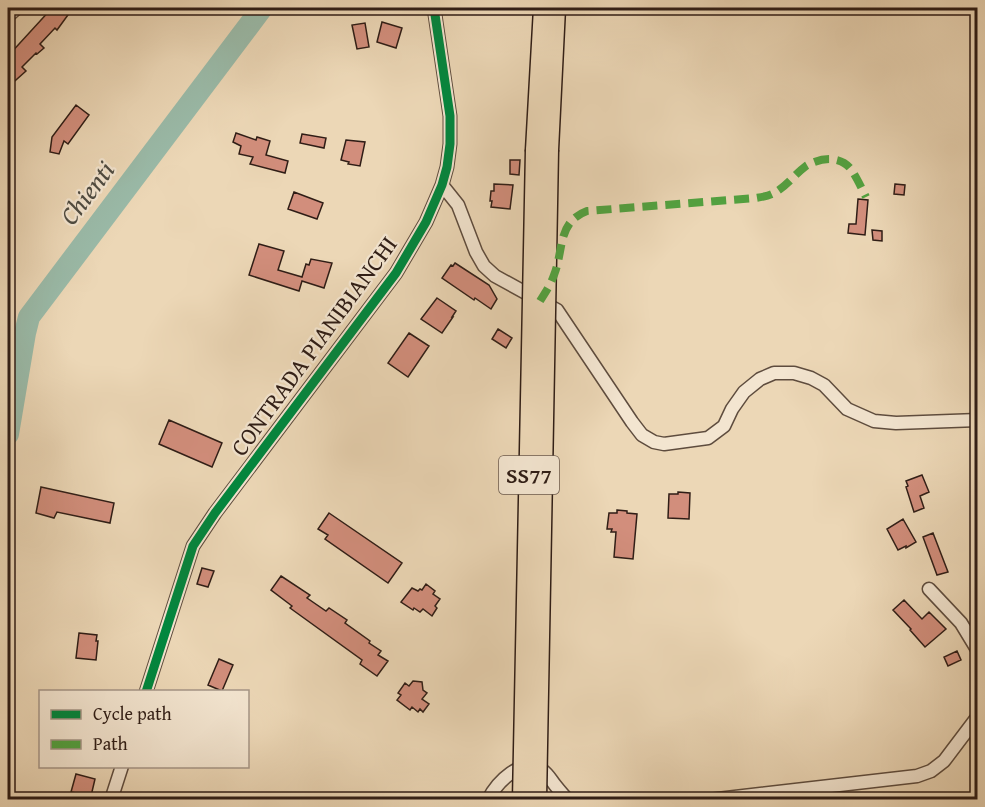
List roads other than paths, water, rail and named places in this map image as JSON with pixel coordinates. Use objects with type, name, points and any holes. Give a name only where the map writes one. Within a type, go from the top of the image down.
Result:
[{"type":"highway","name":"SS77","points":[[522,800],[535,150],[543,8]]},
{"type":"highway","name":"SS77","points":[[537,800],[549,150],[556,8]]},
{"type":"street","points":[[8,16],[17,8]]},
{"type":"street","name":"CONTRADA PIANIBIANCHI","points":[[147,690],[193,546],[396,273],[426,222],[442,185],[450,144],[450,116],[434,8]]},
{"type":"street","points":[[442,185],[458,205],[476,252],[484,266],[495,276],[557,310],[632,422],[642,435],[654,442],[664,444],[708,438],[724,426],[744,392],[760,379],[774,373],[794,373],[811,378],[824,385],[847,409],[874,421],[896,423],[978,420]]},
{"type":"street","points":[[929,589],[961,623],[978,651]]},
{"type":"street","points":[[710,800],[917,776],[931,771],[944,761],[978,716]]},
{"type":"street","points":[[488,800],[506,777],[528,767],[540,769],[547,774],[568,800]]},
{"type":"street","points":[[111,800],[121,768]]},
{"type":"waterway","name":"Chienti","points":[[8,434],[29,317],[262,8]]}]
